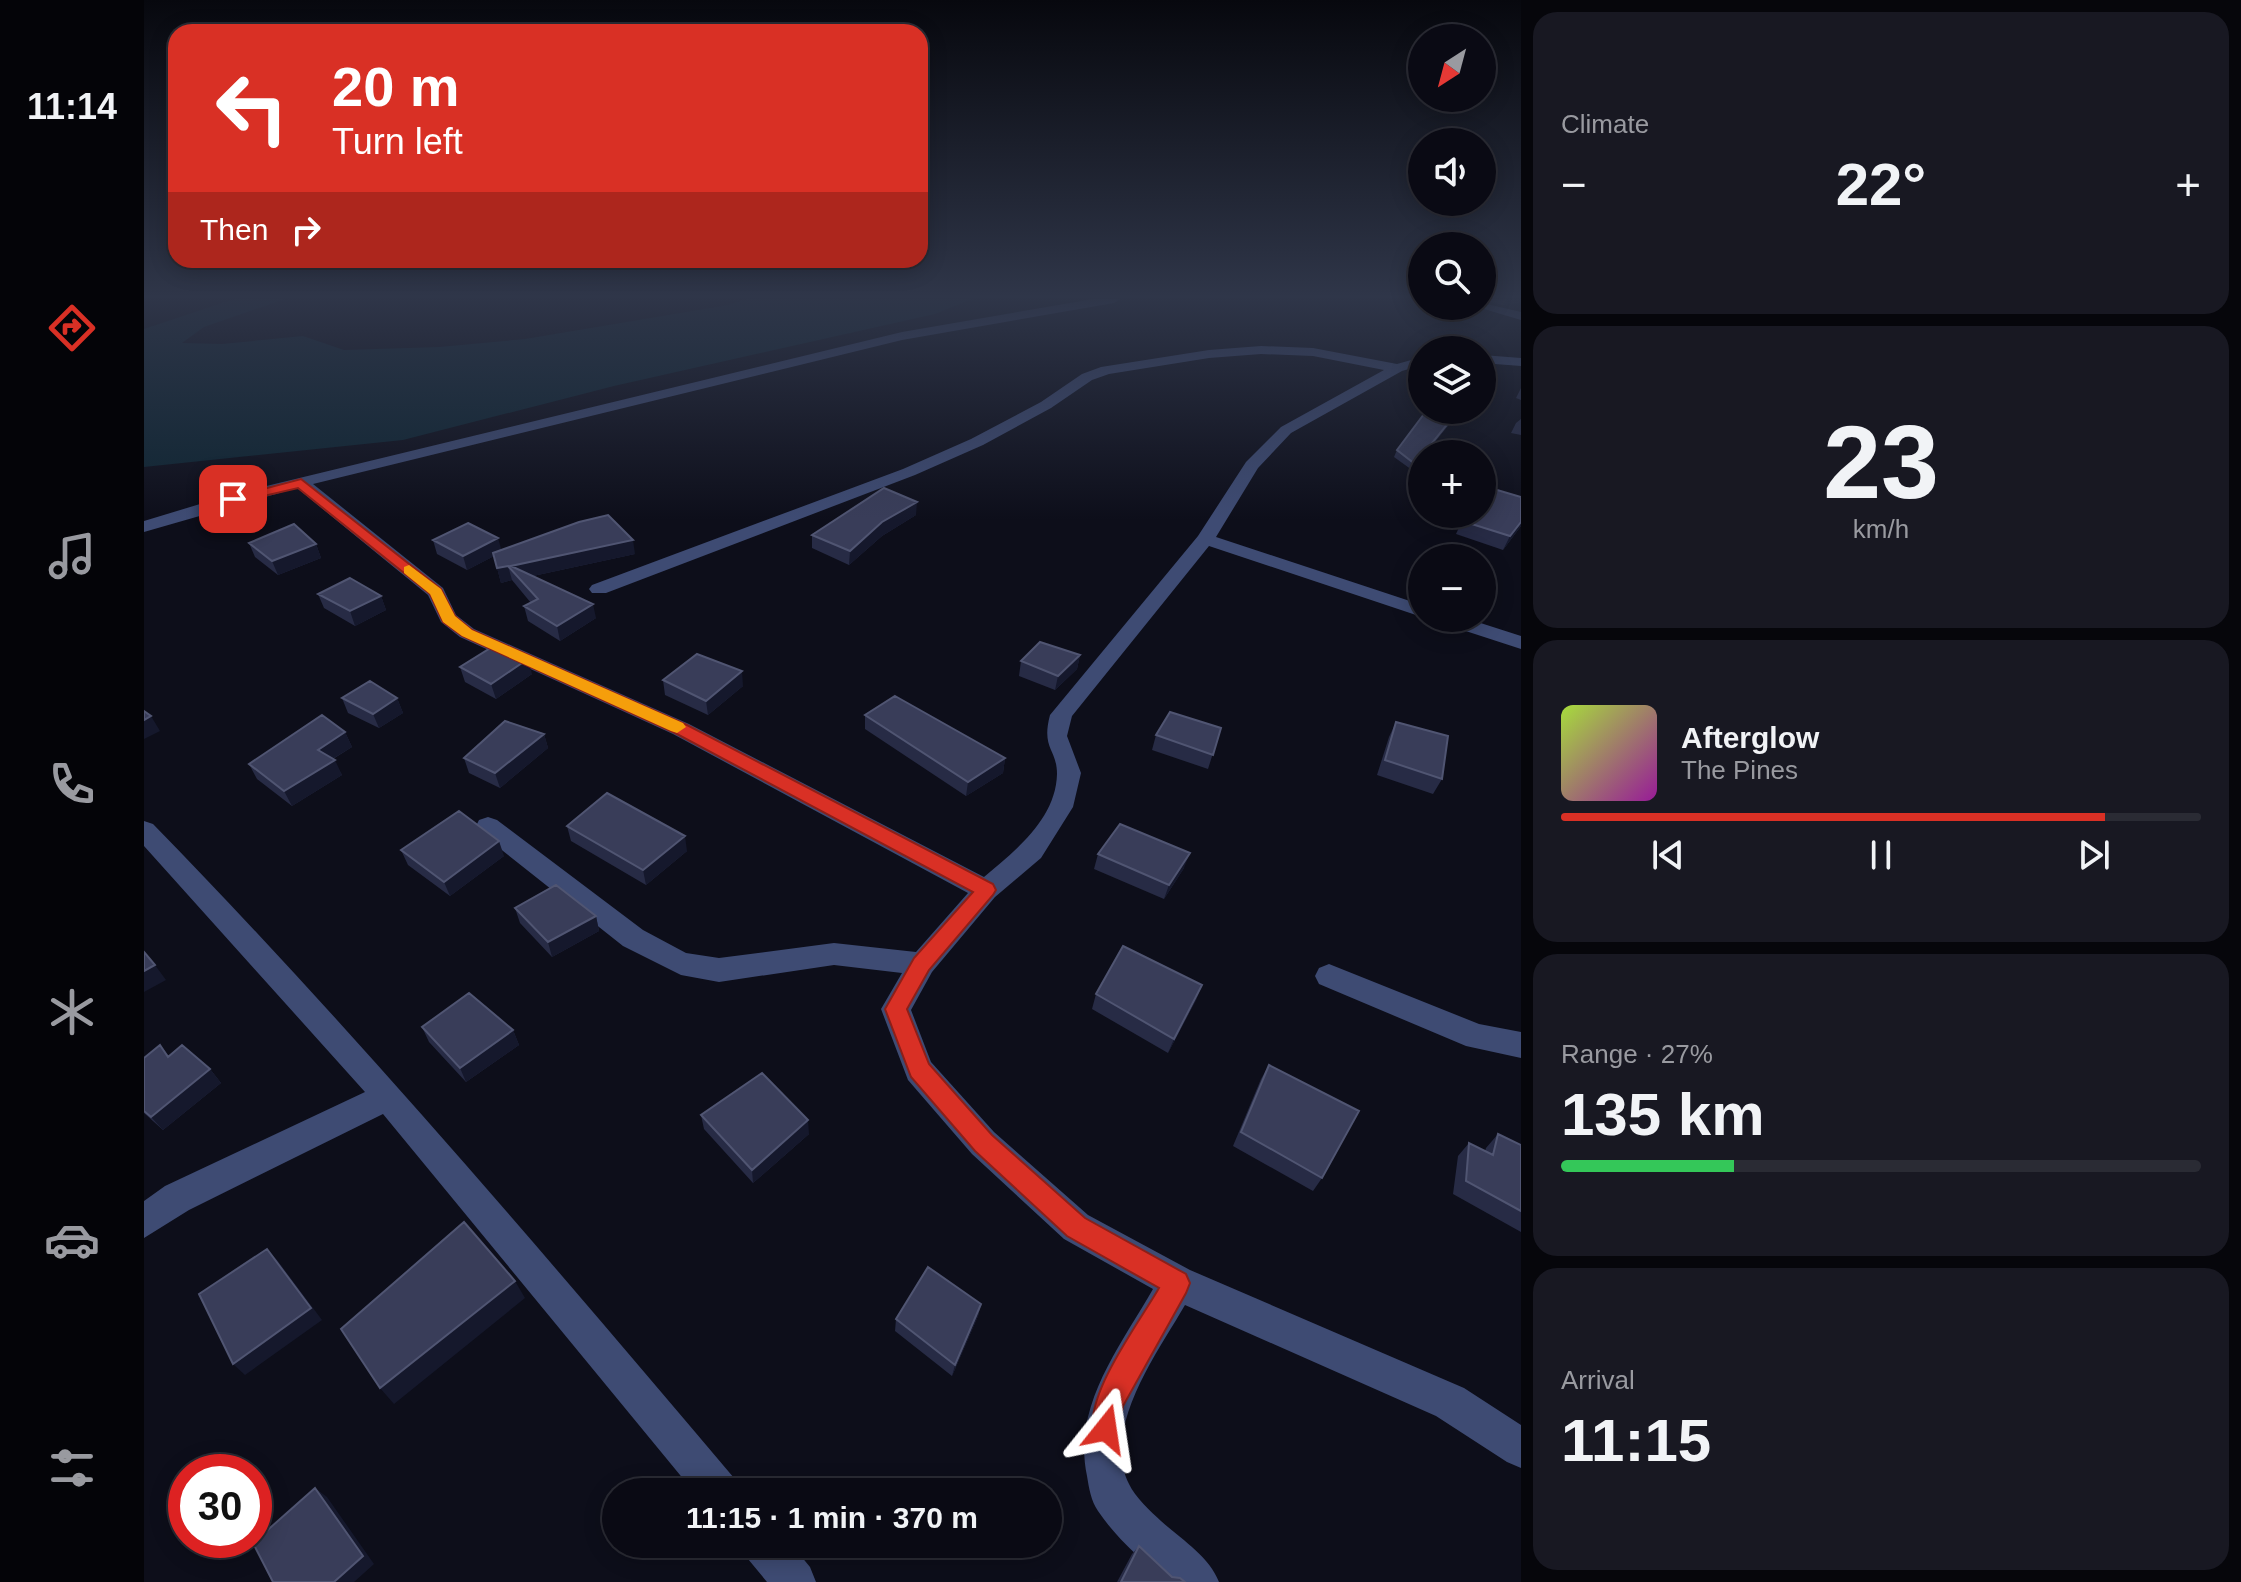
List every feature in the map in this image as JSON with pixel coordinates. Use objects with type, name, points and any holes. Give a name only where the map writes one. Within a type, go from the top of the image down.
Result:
[{"type":"street","points":[[144,527],[233,499],[751,373]]},
{"type":"street","points":[[599,589],[909,472],[977,442],[1098,373]]},
{"type":"street","points":[[1388,373],[1286,430],[1252,465],[1205,539],[1061,715],[1056,736],[1069,773],[1061,807],[1032,851],[986,890],[922,964],[896,1009],[919,1070],[983,1143],[1076,1227],[1177,1283],[1450,1402],[1521,1448]]},
{"type":"street","points":[[301,483],[436,592],[448,618],[467,633],[681,729],[986,890]]},
{"type":"street","points":[[1205,539],[1408,606]]},
{"type":"street","points":[[1488,632],[1521,643]]},
{"type":"street","points":[[488,826],[633,938],[681,964],[719,970],[834,954],[922,964]]},
{"type":"street","points":[[144,830],[220,908],[389,1096],[708,1478]]},
{"type":"street","points":[[1329,976],[1477,1037],[1521,1045]]},
{"type":"street","points":[[144,1221],[177,1198],[389,1096]]},
{"type":"street","points":[[1177,1283],[1109,1403],[1102,1455],[1111,1495],[1143,1533],[1198,1582]]},
{"type":"street","points":[[775,1558],[795,1582]]},
{"type":"water","points":[[144,373],[673,373],[403,440],[144,467]]},
{"type":"building","points":[[1416,424],[1448,424],[1435,440],[1408,440],[1408,459],[1397,450]]},
{"type":"building","points":[[884,488],[917,502],[882,522],[850,551],[812,535]]},
{"type":"building","points":[[1496,490],[1521,497],[1521,522],[1510,536],[1484,528],[1496,528]]},
{"type":"building","points":[[608,515],[633,540],[511,566],[593,604],[557,626],[524,606],[538,599],[508,566],[497,568],[493,553],[579,522]]},
{"type":"building","points":[[468,523],[498,538],[463,556],[433,540]]},
{"type":"building","points":[[294,524],[316,544],[272,561],[249,543]]},
{"type":"building","points":[[350,578],[381,596],[350,611],[318,594]]},
{"type":"building","points":[[1040,642],[1080,655],[1058,676],[1021,661]]},
{"type":"building","points":[[497,644],[528,659],[491,684],[460,667]]},
{"type":"building","points":[[697,654],[742,671],[706,701],[663,680]]},
{"type":"building","points":[[370,681],[397,698],[373,714],[342,698]]},
{"type":"building","points":[[895,696],[1005,758],[968,782],[865,715]]},
{"type":"building","points":[[1170,712],[1221,728],[1213,755],[1156,735]]},
{"type":"building","points":[[322,715],[345,732],[318,750],[335,760],[284,791],[249,764]]},
{"type":"building","points":[[505,721],[544,734],[495,773],[464,758]]},
{"type":"building","points":[[1396,722],[1448,736],[1442,779],[1385,760]]},
{"type":"building","points":[[607,793],[685,836],[643,870],[567,826]]},
{"type":"building","points":[[459,811],[499,841],[444,882],[401,850]]},
{"type":"building","points":[[1120,824],[1190,853],[1169,885],[1098,854]]},
{"type":"building","points":[[556,885],[596,916],[548,942],[515,908]]},
{"type":"building","points":[[1123,946],[1202,985],[1174,1039],[1096,994]]},
{"type":"building","points":[[144,952],[155,965],[144,971]]},
{"type":"building","points":[[469,993],[513,1030],[460,1068],[422,1027]]},
{"type":"building","points":[[160,1045],[168,1057],[182,1045],[210,1069],[151,1117],[144,1111],[144,1058]]},
{"type":"building","points":[[1269,1065],[1359,1111],[1322,1178],[1241,1132]]},
{"type":"building","points":[[762,1073],[808,1120],[752,1170],[701,1115]]},
{"type":"building","points":[[1498,1134],[1521,1145],[1521,1211],[1466,1181],[1469,1143],[1493,1155]]},
{"type":"building","points":[[464,1222],[515,1281],[380,1388],[341,1329]]},
{"type":"building","points":[[267,1249],[311,1308],[233,1364],[199,1294]]},
{"type":"building","points":[[928,1267],[981,1304],[955,1365],[896,1319]]},
{"type":"building","points":[[315,1488],[363,1556],[334,1582],[273,1582],[261,1558],[272,1558],[272,1526]]},
{"type":"building","points":[[1139,1546],[1172,1577],[1185,1582],[1121,1582]]},
{"type":"slow traffic","points":[[409,570],[436,592],[448,618],[467,633],[677,727]]},
{"type":"route","points":[[233,499],[301,483],[436,592],[448,618],[467,633],[681,729],[986,890],[922,964],[896,1009],[919,1070],[983,1143],[1076,1227],[1177,1283],[1109,1403],[1106,1429]]}]
